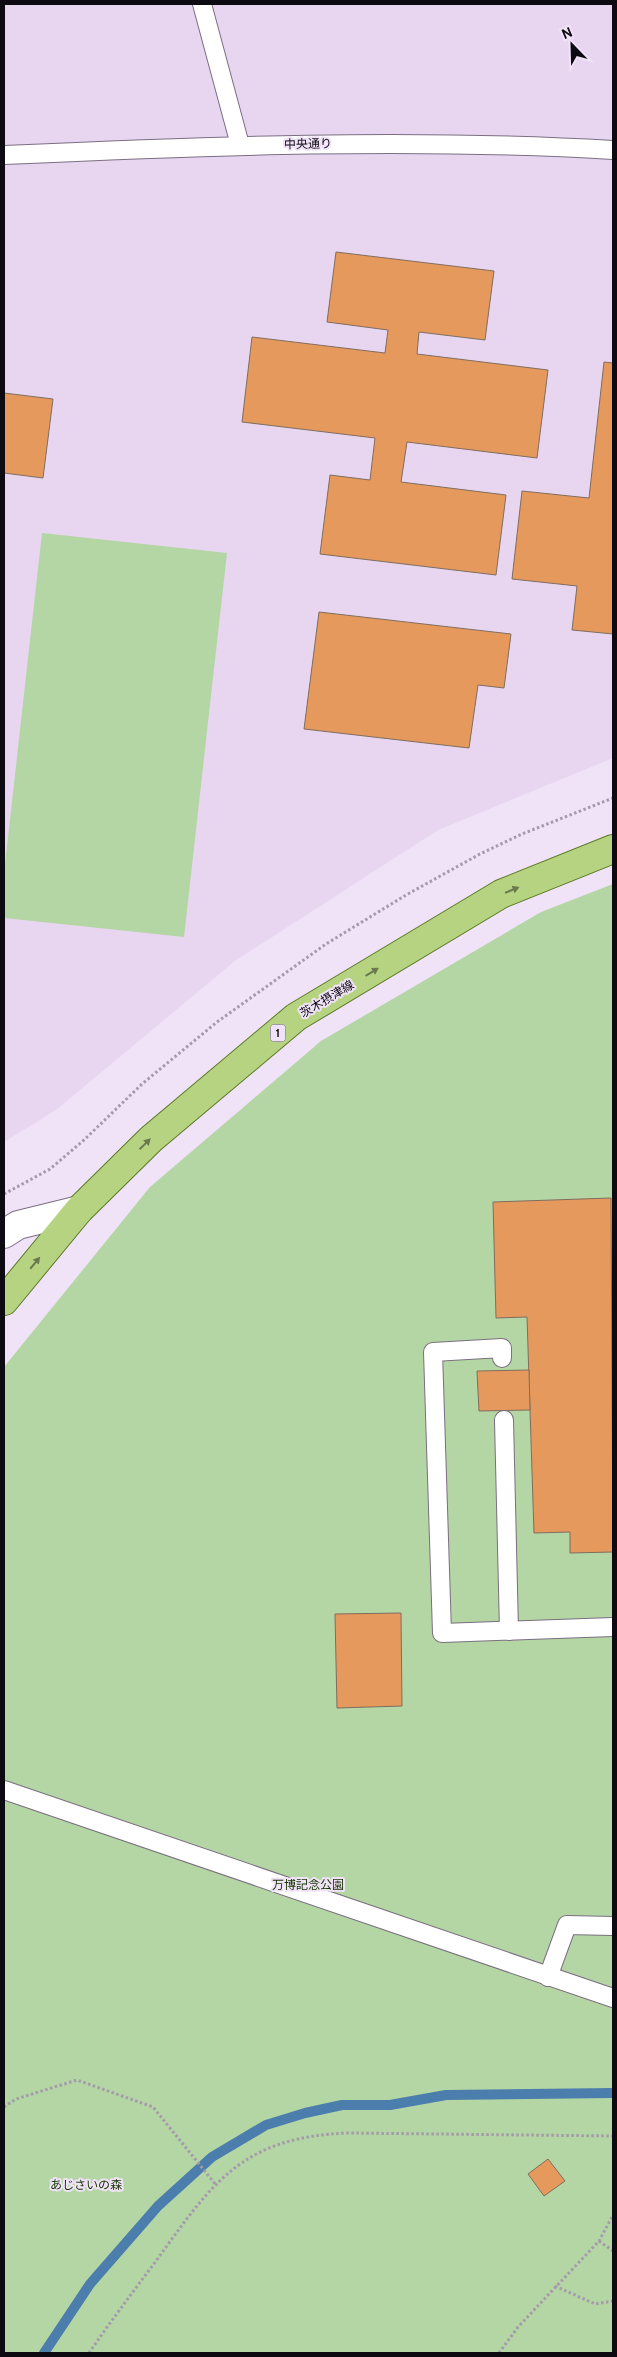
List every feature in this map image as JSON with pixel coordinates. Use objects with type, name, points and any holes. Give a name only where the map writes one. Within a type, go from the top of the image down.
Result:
[{"type":"main road","name":"茨木摂津線","points":[[4,1301],[79,1210],[150,1139],[296,1017],[501,894],[613,849]]},
{"type":"street","points":[[4,1234],[18,1225],[79,1210]]},
{"type":"lane","points":[[202,4],[240,145]]},
{"type":"lane","name":"中央通り","points":[[4,155],[240,145],[427,142],[613,150]]},
{"type":"lane","points":[[502,1358],[502,1348],[433,1352],[442,1633],[613,1627]]},
{"type":"lane","points":[[504,1420],[509,1631]]},
{"type":"lane","points":[[4,1790],[613,1998]]},
{"type":"lane","points":[[548,1977],[568,1924],[613,1926]]},
{"type":"path","points":[[4,2107],[16,2099],[77,2080],[153,2107],[216,2185]]},
{"type":"path","points":[[89,2353],[198,2203],[238,2164],[264,2150],[291,2140],[321,2134],[613,2136]]},
{"type":"path","points":[[499,2353],[518,2327],[599,2241],[613,2215]]},
{"type":"path","points":[[599,2241],[613,2252]]},
{"type":"path","points":[[555,2286],[595,2304],[613,2301]]},
{"type":"shaded area","points":[[4,4],[613,4],[613,758],[438,830],[235,961],[56,1110],[4,1142]]},
{"type":"green space","points":[[42,533],[227,553],[184,937],[4,918],[4,873]]},
{"type":"green space","name":"万博記念公園","points":[[613,884],[613,2353],[4,2353],[4,1367],[150,1187],[321,1041],[541,912]]},
{"type":"building","points":[[336,252],[494,271],[485,340],[419,332],[417,354],[548,370],[537,458],[407,442],[401,482],[506,495],[496,575],[320,554],[330,475],[370,480],[375,438],[242,422],[252,337],[385,353],[388,330],[327,322]]},
{"type":"building","points":[[604,362],[613,363],[613,634],[572,630],[577,586],[512,579],[522,491],[589,498]]},
{"type":"building","points":[[4,393],[53,399],[43,478],[4,473]]},
{"type":"building","points":[[319,612],[511,634],[504,688],[478,685],[469,748],[304,729]]},
{"type":"building","points":[[611,1198],[613,1552],[570,1553],[570,1532],[534,1533],[527,1317],[496,1318],[493,1202]]},
{"type":"building","points":[[529,1370],[530,1410],[479,1411],[477,1371]]},
{"type":"building","points":[[401,1613],[402,1706],[337,1708],[335,1614]]},
{"type":"building","points":[[548,2159],[565,2181],[544,2196],[528,2174]]},
{"type":"waterway","points":[[44,2353],[90,2284],[158,2206],[212,2157],[266,2125],[305,2113],[342,2105],[390,2105],[446,2095],[613,2093]]},
{"type":"park label","name":"あじさいの森","points":[[86,2185]]}]
